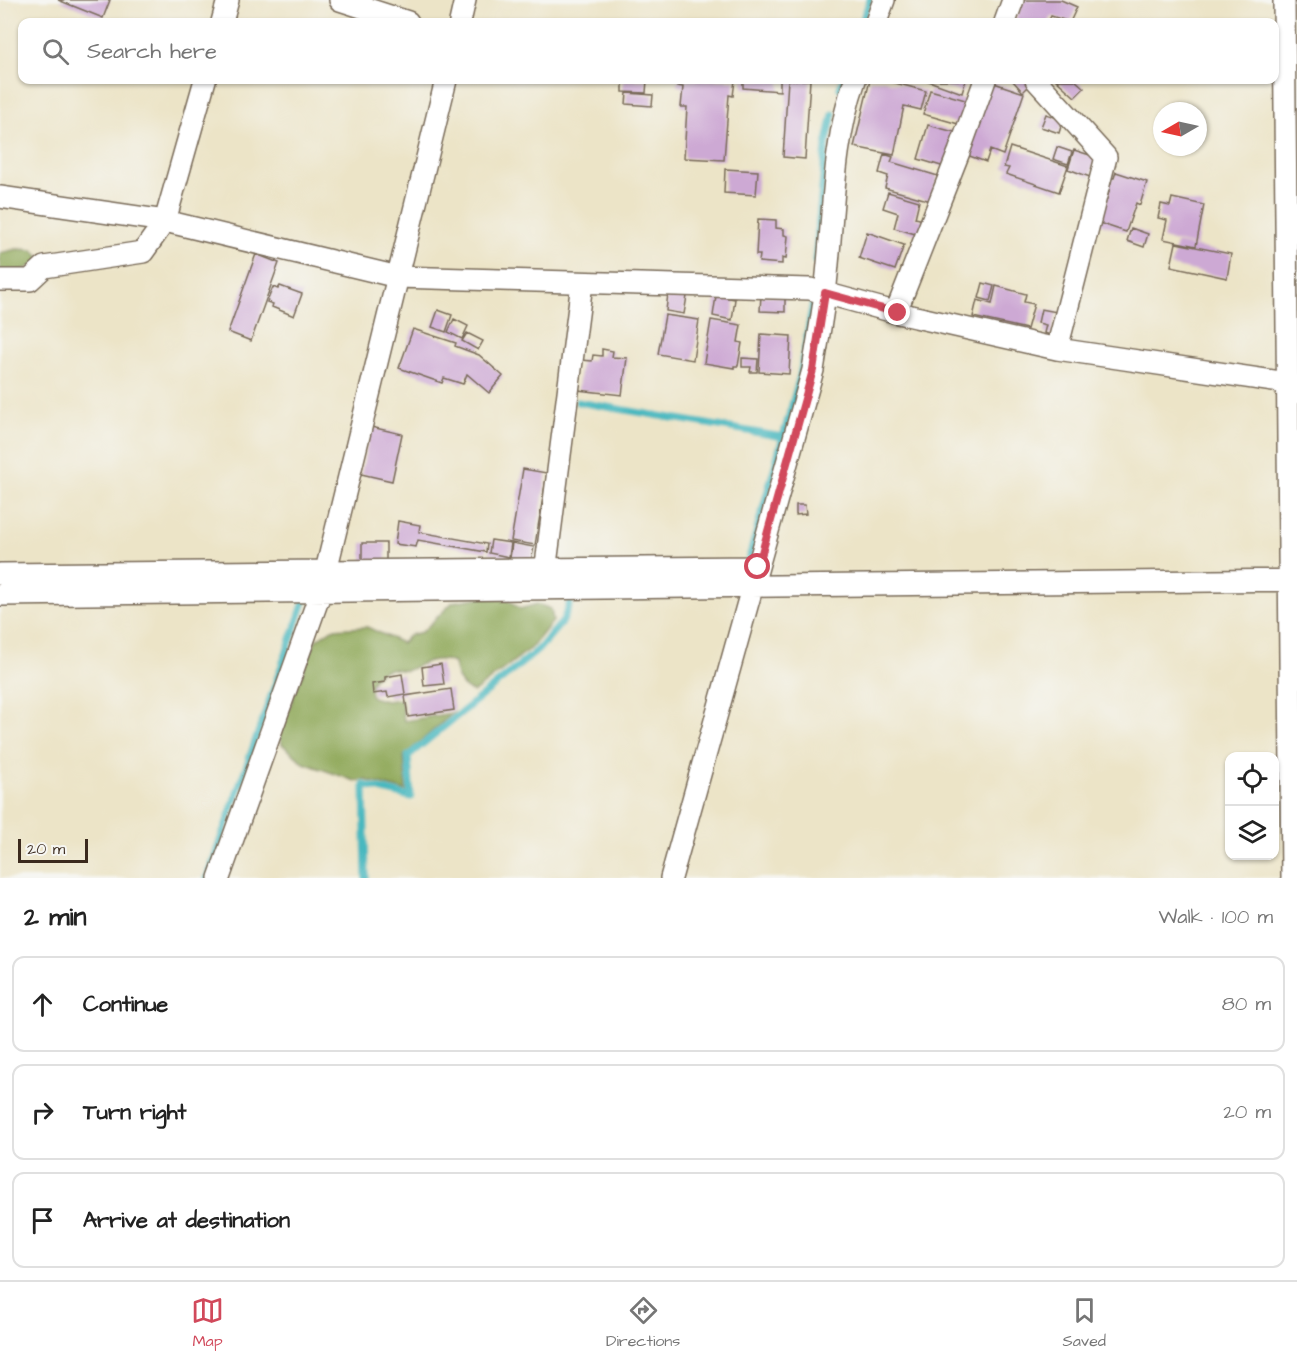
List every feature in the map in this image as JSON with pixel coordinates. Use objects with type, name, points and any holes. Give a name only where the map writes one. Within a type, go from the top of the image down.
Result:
[{"type":"street","points":[[223,18],[228,0]]},
{"type":"street","points":[[340,0],[396,18]]},
{"type":"street","points":[[461,18],[465,0]]},
{"type":"street","points":[[877,18],[884,0]]},
{"type":"street","points":[[1006,18],[1013,0]]},
{"type":"street","points":[[1284,0],[1291,153],[1287,383],[1293,570],[1292,878]]},
{"type":"street","points":[[0,280],[30,280],[44,267],[143,252],[165,221],[204,84]]},
{"type":"street","points":[[219,878],[321,591],[445,84]]},
{"type":"street","points":[[671,878],[813,370],[825,293],[838,150],[847,103],[854,84]]},
{"type":"street","points":[[896,312],[984,84]]},
{"type":"street","points":[[1040,84],[1106,157],[1057,349]]},
{"type":"street","points":[[0,197],[165,221],[398,278],[810,289],[896,312],[1057,349],[1287,383]]},
{"type":"street","points":[[544,578],[582,283]]},
{"type":"street","points":[[0,574],[326,570],[544,578],[1293,570]]},
{"type":"street","points":[[0,595],[321,591],[544,578]]},
{"type":"green space","points":[[17,249],[33,250],[41,259],[22,270],[0,273],[0,253]]},
{"type":"green space","points":[[488,596],[509,600],[520,609],[537,604],[551,609],[553,621],[532,647],[474,692],[465,688],[460,681],[454,663],[442,660],[430,661],[406,670],[384,671],[371,683],[372,697],[386,701],[401,699],[404,721],[453,713],[404,756],[406,791],[366,780],[355,781],[304,763],[282,744],[279,734],[316,640],[332,629],[367,627],[402,643],[410,635],[422,632],[453,602]]},
{"type":"building","points":[[58,0],[110,0],[103,18]]},
{"type":"building","points":[[1024,0],[1061,0],[1077,7],[1072,18],[1051,16],[1050,18],[1016,18]]},
{"type":"building","points":[[623,84],[647,84],[646,93],[623,92]]},
{"type":"building","points":[[677,84],[734,84],[733,96],[729,95],[724,160],[684,158],[687,107],[681,107],[683,87],[677,86]]},
{"type":"building","points":[[743,84],[780,84],[780,91],[743,88]]},
{"type":"building","points":[[788,84],[810,84],[805,159],[783,157]]},
{"type":"building","points":[[869,84],[899,84],[926,91],[921,110],[904,106],[894,155],[854,147]]},
{"type":"building","points":[[937,84],[965,84],[962,93]]},
{"type":"building","points":[[987,84],[997,84],[1024,93],[1003,155],[990,150],[986,162],[964,154]]},
{"type":"building","points":[[1016,84],[1031,84],[1023,92]]},
{"type":"building","points":[[1060,84],[1080,84],[1084,88],[1075,97]]},
{"type":"building","points":[[930,90],[969,101],[962,125],[923,114]]},
{"type":"building","points":[[627,93],[653,95],[652,106],[626,104]]},
{"type":"building","points":[[1046,114],[1063,120],[1059,133],[1041,127]]},
{"type":"building","points":[[928,125],[958,133],[948,168],[918,159]]},
{"type":"building","points":[[1010,147],[1068,166],[1059,192],[1006,174],[1009,168],[1004,167]]},
{"type":"building","points":[[1057,147],[1072,152],[1068,164],[1053,159]]},
{"type":"building","points":[[1074,150],[1096,157],[1090,177],[1068,169]]},
{"type":"building","points":[[884,154],[893,157],[891,162],[938,176],[931,201],[885,188],[888,176],[879,173]]},
{"type":"building","points":[[725,169],[758,171],[756,195],[724,193]]},
{"type":"building","points":[[1116,172],[1147,182],[1140,205],[1136,203],[1126,232],[1099,223],[1109,192],[1106,191]]},
{"type":"building","points":[[888,192],[919,201],[915,218],[924,220],[919,235],[894,228],[898,213],[883,208]]},
{"type":"building","points":[[1172,198],[1204,205],[1196,246],[1163,239],[1167,220],[1158,218],[1161,204],[1170,206]]},
{"type":"building","points":[[758,219],[776,220],[776,228],[784,229],[784,235],[788,236],[786,259],[782,258],[782,264],[759,262],[760,255],[756,255]]},
{"type":"building","points":[[1131,228],[1148,234],[1144,247],[1127,241]]},
{"type":"building","points":[[867,232],[904,245],[895,270],[859,258]]},
{"type":"building","points":[[1176,243],[1231,254],[1227,278],[1171,266]]},
{"type":"building","points":[[256,254],[279,263],[251,341],[228,332]]},
{"type":"building","points":[[983,283],[994,286],[990,301],[979,298]]},
{"type":"building","points":[[280,286],[302,294],[294,316],[272,307],[273,304],[267,302],[273,287],[278,289]]},
{"type":"building","points":[[996,286],[1026,294],[1024,302],[1034,304],[1027,329],[973,317],[977,300],[992,304]]},
{"type":"building","points":[[668,293],[687,296],[684,314],[666,311]]},
{"type":"building","points":[[761,295],[785,297],[785,312],[760,311]]},
{"type":"building","points":[[716,296],[735,299],[732,320],[713,316]]},
{"type":"building","points":[[1041,309],[1057,312],[1051,335],[1044,333],[1046,325],[1038,323]]},
{"type":"building","points":[[438,310],[452,315],[446,332],[432,327]]},
{"type":"building","points":[[665,315],[699,320],[693,360],[658,354]]},
{"type":"building","points":[[454,319],[468,326],[462,339],[448,332]]},
{"type":"building","points":[[711,320],[741,325],[738,342],[742,343],[738,366],[734,368],[704,363]]},
{"type":"building","points":[[413,329],[456,343],[455,346],[479,355],[503,376],[489,393],[467,374],[463,384],[444,378],[442,383],[399,368]]},
{"type":"building","points":[[467,333],[483,341],[478,350],[462,341]]},
{"type":"building","points":[[761,334],[791,336],[789,374],[759,372]]},
{"type":"building","points":[[602,349],[613,351],[612,357],[627,358],[622,395],[578,390],[581,360],[592,361],[593,355],[602,356]]},
{"type":"building","points":[[742,358],[758,359],[757,372],[750,372],[751,367],[742,367]]},
{"type":"building","points":[[371,427],[402,434],[392,481],[361,474]]},
{"type":"building","points":[[523,469],[547,473],[535,545],[511,541]]},
{"type":"building","points":[[796,505],[805,505],[806,514],[796,515]]},
{"type":"building","points":[[398,521],[420,525],[419,532],[487,544],[486,552],[418,540],[416,547],[395,544]]},
{"type":"building","points":[[491,540],[511,543],[509,557],[489,553]]},
{"type":"building","points":[[362,543],[386,543],[386,562],[362,562]]},
{"type":"building","points":[[512,543],[534,547],[531,562],[510,558]]},
{"type":"building","points":[[441,664],[444,684],[424,686],[422,667]]},
{"type":"building","points":[[402,674],[405,694],[388,697],[387,692],[373,694],[372,684],[385,682],[385,677]]},
{"type":"building","points":[[451,689],[454,710],[408,717],[405,696]]},
{"type":"waterway","points":[[863,18],[870,0]]},
{"type":"waterway","points":[[840,88],[842,84]]},
{"type":"waterway","points":[[815,261],[826,146],[833,114]]},
{"type":"waterway","points":[[749,558],[800,376],[813,302]]},
{"type":"waterway","points":[[578,402],[783,437]]},
{"type":"waterway","points":[[366,878],[364,785],[411,797],[408,756],[538,650],[563,621],[572,597]]},
{"type":"waterway","points":[[207,878],[304,602]]},
{"type":"route","points":[[758,567],[813,370],[825,293],[898,313]]}]
